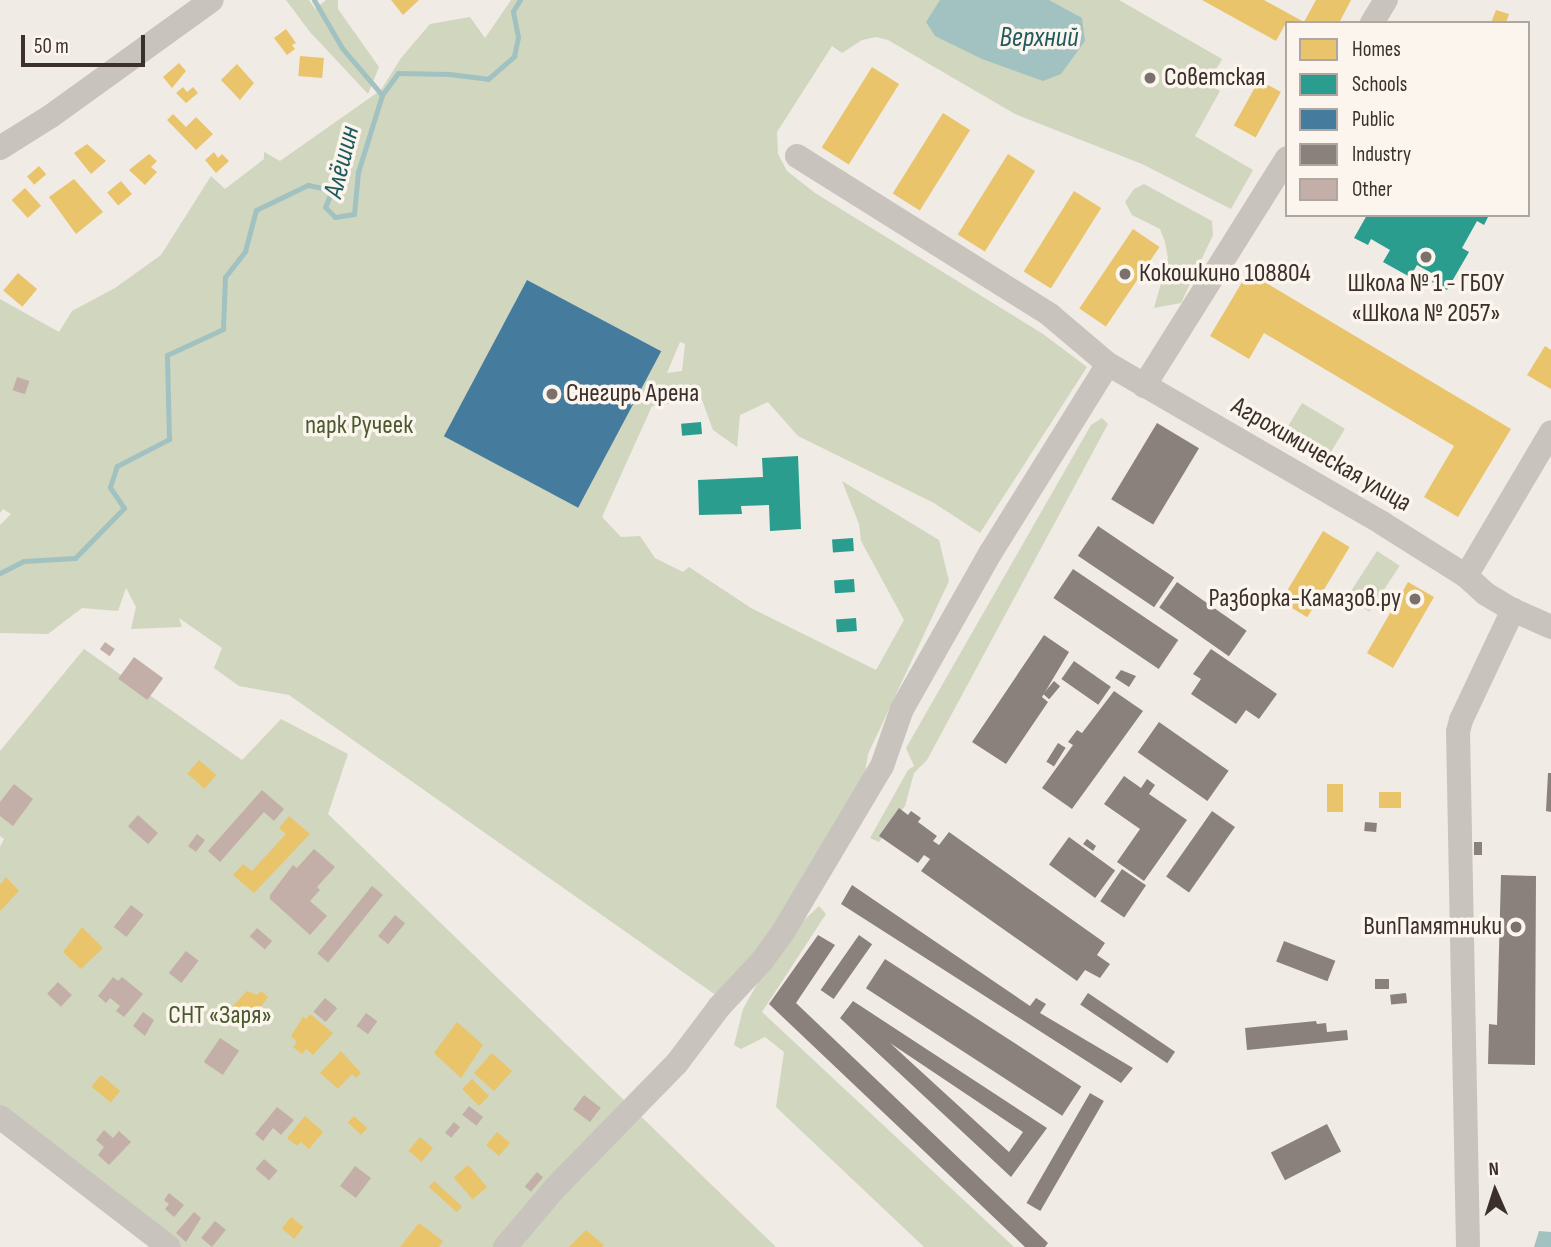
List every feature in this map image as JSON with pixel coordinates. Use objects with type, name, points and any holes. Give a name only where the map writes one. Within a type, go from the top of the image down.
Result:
[{"type":"street","points":[[0,148],[51,116],[212,0]]},
{"type":"street","points":[[1373,21],[1386,0]]},
{"type":"street","name":"Агрохимическая улица","points":[[797,156],[1050,315],[1108,363],[1144,386],[1382,523],[1466,576],[1486,594],[1513,610],[1551,627]]},
{"type":"street","points":[[1144,386],[1285,161]]},
{"type":"street","points":[[505,1247],[555,1188],[677,1063],[720,1006],[762,961],[783,932],[883,766],[902,709],[977,576],[1108,363]]},
{"type":"street","points":[[1466,576],[1551,432]]},
{"type":"street","points":[[1468,1247],[1458,732],[1461,720],[1513,610]]},
{"type":"street","points":[[0,1117],[169,1247]]},
{"type":"green space","points":[[286,0],[309,0],[315,9],[326,0],[338,0],[338,9],[379,67],[368,94],[310,32]]},
{"type":"green space","name":"парк Ручеек","points":[[511,0],[1119,0],[1222,59],[1208,84],[1220,91],[1195,136],[1253,170],[1231,209],[1142,164],[1015,114],[888,40],[876,37],[862,40],[842,53],[832,46],[777,132],[778,154],[787,171],[815,193],[1043,334],[1087,367],[980,533],[934,503],[798,436],[768,402],[740,415],[737,447],[713,430],[702,400],[652,406],[602,517],[621,537],[640,536],[655,558],[683,572],[689,567],[751,608],[876,670],[904,620],[861,541],[859,524],[842,481],[939,540],[949,581],[868,754],[865,773],[772,931],[717,996],[289,695],[239,686],[214,668],[222,648],[179,618],[182,627],[131,629],[136,607],[126,588],[118,611],[82,608],[48,634],[0,633],[0,525],[11,514],[3,509],[0,513],[0,299],[59,332],[72,311],[115,288],[161,255],[211,176],[225,189],[264,159],[264,152],[280,161],[381,90],[401,58],[430,24],[470,17],[485,38]],"holes":[[[680,342],[685,344],[682,371],[667,373]]]},
{"type":"green space","points":[[1144,184],[1212,221],[1213,235],[1181,303],[1154,308],[1168,258],[1165,242],[1160,229],[1132,215],[1125,202],[1134,189]]},
{"type":"green space","points":[[1302,403],[1345,429],[1329,454],[1287,429]]},
{"type":"green space","points":[[1102,418],[1108,424],[927,760],[914,773],[905,806],[879,842],[870,838],[908,770],[914,766],[906,748],[1091,425]]},
{"type":"green space","points":[[1377,551],[1400,566],[1370,612],[1347,597]]},
{"type":"green space","name":"СНТ «Заря»","points":[[84,649],[242,760],[281,719],[348,754],[328,814],[776,1247],[162,1247],[0,1126],[0,847],[4,839],[0,836],[0,751]]},
{"type":"green space","points":[[819,906],[826,914],[762,1012],[1014,1247],[924,1247],[776,1107],[784,1052],[765,1037],[741,1049],[734,1045],[743,1009],[781,942]]},
{"type":"water","name":"Верхний","points":[[940,0],[1049,0],[1082,18],[1085,41],[1061,74],[1043,81],[982,59],[935,36],[926,22]]},
{"type":"water","points":[[1539,1231],[1551,1232],[1551,1247],[1534,1247]]},
{"type":"building: Homes","points":[[391,0],[419,0],[403,15]]},
{"type":"building: Homes","points":[[1202,0],[1264,0],[1302,21],[1285,21],[1276,41]]},
{"type":"building: Homes","points":[[1316,0],[1351,0],[1340,21],[1305,21]]},
{"type":"building: Homes","points":[[1496,10],[1509,14],[1507,21],[1492,21]]},
{"type":"building: Homes","points":[[286,29],[296,43],[292,45],[295,49],[287,55],[274,38]]},
{"type":"building: Homes","points":[[300,56],[324,58],[322,78],[298,76]]},
{"type":"building: Homes","points":[[179,63],[186,71],[172,88],[163,77]]},
{"type":"building: Homes","points":[[237,64],[254,83],[240,100],[221,80]]},
{"type":"building: Homes","points":[[872,67],[899,84],[849,165],[822,148]]},
{"type":"building: Homes","points":[[1259,80],[1281,92],[1256,138],[1234,125]]},
{"type":"building: Homes","points":[[183,87],[187,92],[193,87],[198,93],[186,103],[176,93]]},
{"type":"building: Homes","points":[[943,113],[970,130],[920,211],[893,194]]},
{"type":"building: Homes","points":[[173,114],[186,127],[196,117],[213,134],[196,150],[167,120]]},
{"type":"building: Homes","points":[[87,144],[106,161],[91,174],[74,153]]},
{"type":"building: Homes","points":[[214,152],[218,158],[222,154],[229,161],[216,173],[205,160]]},
{"type":"building: Homes","points":[[149,154],[157,161],[151,167],[157,172],[145,185],[129,170]]},
{"type":"building: Homes","points":[[1008,154],[1035,171],[985,252],[958,235]]},
{"type":"building: Homes","points":[[39,166],[46,174],[34,185],[27,176]]},
{"type":"building: Homes","points":[[74,179],[103,212],[76,234],[49,197]]},
{"type":"building: Homes","points":[[121,181],[132,194],[118,206],[107,193]]},
{"type":"building: Homes","points":[[25,188],[41,206],[28,218],[12,200]]},
{"type":"building: Homes","points":[[1074,191],[1101,208],[1051,289],[1024,272]]},
{"type":"building: Homes","points":[[1133,229],[1160,247],[1106,326],[1079,309]]},
{"type":"building: Homes","points":[[1248,272],[1511,429],[1458,517],[1424,497],[1454,446],[1264,333],[1249,359],[1210,336]]},
{"type":"building: Homes","points":[[18,273],[37,289],[22,307],[3,291]]},
{"type":"building: Homes","points":[[1545,346],[1551,350],[1551,389],[1527,375]]},
{"type":"building: Homes","points":[[1323,531],[1350,547],[1307,617],[1281,601]]},
{"type":"building: Homes","points":[[1408,582],[1434,597],[1393,668],[1367,653]]},
{"type":"building: Homes","points":[[199,760],[216,775],[205,789],[187,774]]},
{"type":"building: Homes","points":[[1327,784],[1343,784],[1343,812],[1327,812]]},
{"type":"building: Homes","points":[[1379,792],[1401,792],[1401,808],[1379,808]]},
{"type":"building: Homes","points":[[289,816],[310,834],[254,893],[233,875],[243,864],[252,871],[286,834],[279,828]]},
{"type":"building: Homes","points":[[6,877],[19,891],[0,911],[0,885]]},
{"type":"building: Homes","points":[[82,927],[103,948],[81,969],[63,952]]},
{"type":"building: Homes","points":[[247,991],[257,995],[261,991],[268,997],[251,1021],[233,1006]]},
{"type":"building: Homes","points":[[310,1014],[333,1033],[313,1055],[306,1049],[302,1054],[293,1047],[297,1042],[291,1036],[303,1017],[306,1019]]},
{"type":"building: Homes","points":[[457,1022],[483,1045],[461,1078],[434,1053]]},
{"type":"building: Homes","points":[[341,1051],[361,1073],[356,1078],[352,1074],[338,1089],[320,1073]]},
{"type":"building: Homes","points":[[492,1053],[512,1071],[494,1091],[474,1073]]},
{"type":"building: Homes","points":[[101,1075],[120,1091],[111,1103],[91,1086]]},
{"type":"building: Homes","points":[[472,1079],[489,1096],[479,1106],[462,1089]]},
{"type":"building: Homes","points":[[305,1116],[323,1132],[309,1149],[301,1142],[297,1146],[287,1138]]},
{"type":"building: Homes","points":[[354,1116],[367,1128],[361,1135],[348,1123]]},
{"type":"building: Homes","points":[[497,1132],[510,1143],[499,1156],[486,1145]]},
{"type":"building: Homes","points":[[420,1137],[433,1148],[421,1162],[408,1151]]},
{"type":"building: Homes","points":[[468,1165],[487,1187],[473,1199],[454,1177]]},
{"type":"building: Homes","points":[[434,1181],[462,1206],[457,1212],[429,1187]]},
{"type":"building: Homes","points":[[291,1217],[304,1227],[294,1239],[282,1229]]},
{"type":"building: Homes","points":[[419,1223],[443,1241],[439,1247],[400,1247]]},
{"type":"building: Homes","points":[[586,1230],[604,1245],[569,1247]]},
{"type":"building: Schools","name":"Школа № 1 - ГБОУ «Школа № 2057»","points":[[1366,217],[1488,217],[1484,225],[1477,221],[1462,248],[1469,252],[1447,290],[1432,282],[1435,275],[1417,265],[1410,277],[1383,262],[1390,250],[1371,239],[1368,245],[1354,238]]},
{"type":"building: Schools","points":[[701,422],[702,434],[682,436],[681,424]]},
{"type":"building: Schools","points":[[798,456],[801,529],[770,531],[769,505],[741,506],[742,514],[699,515],[698,480],[763,477],[762,458]]},
{"type":"building: Schools","points":[[853,538],[854,551],[833,552],[832,539]]},
{"type":"building: Schools","points":[[854,579],[855,592],[835,593],[834,580]]},
{"type":"building: Schools","points":[[856,618],[857,631],[837,632],[836,619]]},
{"type":"building: Public","name":"Снегирь Арена","points":[[527,280],[661,351],[578,508],[444,436]]},
{"type":"building: Industry","points":[[1157,423],[1199,448],[1153,525],[1111,499]]},
{"type":"building: Industry","points":[[1098,526],[1174,577],[1154,607],[1078,556]]},
{"type":"building: Industry","points":[[1073,569],[1178,640],[1159,669],[1053,598]]},
{"type":"building: Industry","points":[[1177,582],[1247,631],[1229,656],[1159,607]]},
{"type":"building: Industry","points":[[1044,635],[1069,652],[1042,697],[1048,702],[1006,764],[972,742]]},
{"type":"building: Industry","points":[[1211,649],[1277,694],[1259,719],[1246,710],[1236,724],[1191,694],[1201,679],[1193,674]]},
{"type":"building: Industry","points":[[1074,661],[1111,687],[1098,705],[1061,679]]},
{"type":"building: Industry","points":[[1121,670],[1136,676],[1129,687],[1115,678]]},
{"type":"building: Industry","points":[[1054,681],[1060,686],[1049,699],[1043,694]]},
{"type":"building: Industry","points":[[1114,691],[1143,711],[1072,809],[1042,788],[1073,745],[1068,742],[1077,730],[1082,733]]},
{"type":"building: Industry","points":[[1159,722],[1229,771],[1207,801],[1138,752]]},
{"type":"building: Industry","points":[[1058,743],[1066,748],[1054,766],[1046,762]]},
{"type":"building: Industry","points":[[1548,773],[1551,773],[1551,812],[1546,811]]},
{"type":"building: Industry","points":[[1124,776],[1141,788],[1147,779],[1155,785],[1149,794],[1187,820],[1144,881],[1117,862],[1140,829],[1104,804]]},
{"type":"building: Industry","points":[[899,808],[908,815],[911,811],[921,818],[918,822],[937,836],[933,841],[939,845],[949,832],[1105,943],[1097,955],[1110,964],[1100,978],[1085,970],[1077,981],[921,871],[930,859],[924,855],[918,863],[879,836]]},
{"type":"building: Industry","points":[[1212,811],[1235,827],[1189,893],[1166,877]]},
{"type":"building: Industry","points":[[1365,822],[1377,823],[1376,832],[1364,831]]},
{"type":"building: Industry","points":[[1069,837],[1115,871],[1095,898],[1049,865]]},
{"type":"building: Industry","points":[[1087,839],[1096,846],[1093,851],[1083,844]]},
{"type":"building: Industry","points":[[1474,842],[1482,842],[1482,855],[1474,855]]},
{"type":"building: Industry","points":[[1122,869],[1146,885],[1124,918],[1100,901]]},
{"type":"building: Industry","points":[[1501,875],[1536,876],[1535,1065],[1488,1064],[1489,1024],[1497,1025]]},
{"type":"building: Industry","points":[[852,885],[1030,1006],[1036,998],[1046,1004],[1040,1013],[1133,1068],[1121,1083],[841,904]]},
{"type":"building: Industry","points":[[818,935],[835,945],[796,1003],[1048,1243],[1045,1247],[1025,1247],[769,1004]]},
{"type":"building: Industry","points":[[859,935],[872,944],[834,999],[821,990]]},
{"type":"building: Industry","points":[[1284,941],[1335,961],[1327,981],[1276,962]]},
{"type":"building: Industry","points":[[885,959],[1081,1086],[1062,1116],[866,988]]},
{"type":"building: Industry","points":[[1375,979],[1389,979],[1389,989],[1375,989]]},
{"type":"building: Industry","points":[[1088,993],[1175,1052],[1167,1063],[1080,1005]]},
{"type":"building: Industry","points":[[1406,993],[1407,1003],[1391,1005],[1390,995]]},
{"type":"building: Industry","points":[[853,1001],[1047,1128],[1011,1177],[840,1018]],"holes":[[[890,1043],[1023,1132],[1009,1152]]]},
{"type":"building: Industry","points":[[1316,1021],[1317,1024],[1326,1023],[1327,1032],[1347,1030],[1348,1040],[1247,1050],[1245,1028]]},
{"type":"building: Industry","points":[[1090,1093],[1104,1101],[1040,1211],[1026,1203]]},
{"type":"building: Industry","points":[[1327,1124],[1341,1152],[1285,1180],[1271,1153]]},
{"type":"building: Other","points":[[17,377],[29,381],[25,394],[13,390]]},
{"type":"building: Other","points":[[105,642],[115,649],[110,656],[100,649]]},
{"type":"building: Other","points":[[134,657],[163,678],[147,700],[118,679]]},
{"type":"building: Other","points":[[14,784],[33,799],[13,826],[0,816],[0,802]]},
{"type":"building: Other","points":[[262,790],[284,809],[274,821],[264,812],[220,862],[208,851]]},
{"type":"building: Other","points":[[138,815],[158,833],[148,844],[128,826]]},
{"type":"building: Other","points":[[197,834],[205,840],[196,852],[188,846]]},
{"type":"building: Other","points":[[314,849],[335,867],[317,887],[320,890],[310,901],[327,916],[310,935],[270,899],[270,895],[293,865],[297,868]]},
{"type":"building: Other","points":[[372,886],[383,895],[328,962],[317,954]]},
{"type":"building: Other","points":[[131,905],[144,915],[126,937],[114,927]]},
{"type":"building: Other","points":[[395,915],[405,923],[388,944],[378,936]]},
{"type":"building: Other","points":[[257,928],[272,941],[265,949],[250,936]]},
{"type":"building: Other","points":[[186,951],[199,961],[181,983],[169,973]]},
{"type":"building: Other","points":[[113,977],[118,981],[122,977],[143,994],[124,1017],[116,1011],[120,1006],[110,998],[106,1003],[98,996]]},
{"type":"building: Other","points":[[58,982],[72,995],[61,1007],[47,994]]},
{"type":"building: Other","points":[[325,998],[337,1008],[326,1022],[313,1012]]},
{"type":"building: Other","points":[[143,1012],[154,1020],[145,1036],[133,1026]]},
{"type":"building: Other","points":[[366,1013],[377,1021],[368,1034],[357,1026]]},
{"type":"building: Other","points":[[220,1038],[239,1051],[223,1075],[204,1062]]},
{"type":"building: Other","points":[[584,1095],[601,1108],[590,1122],[573,1109]]},
{"type":"building: Other","points":[[469,1106],[483,1117],[476,1126],[462,1115]]},
{"type":"building: Other","points":[[277,1107],[294,1120],[281,1135],[273,1128],[263,1141],[255,1134]]},
{"type":"building: Other","points":[[454,1122],[460,1127],[451,1138],[445,1133]]},
{"type":"building: Other","points":[[104,1130],[113,1138],[119,1131],[131,1142],[109,1165],[98,1155],[104,1147],[96,1140]]},
{"type":"building: Other","points":[[264,1159],[278,1171],[269,1181],[255,1169]]},
{"type":"building: Other","points":[[355,1166],[371,1178],[356,1198],[340,1186]]},
{"type":"building: Other","points":[[537,1172],[543,1177],[531,1192],[525,1187]]},
{"type":"building: Other","points":[[169,1193],[184,1205],[174,1217],[165,1209],[169,1204],[164,1200]]},
{"type":"building: Other","points":[[194,1212],[201,1218],[186,1242],[176,1233]]},
{"type":"building: Other","points":[[215,1221],[226,1230],[212,1247],[201,1238]]},
{"type":"waterway","points":[[314,0],[342,48],[382,95]]},
{"type":"waterway","name":"Алёшин","points":[[0,573],[24,561],[75,558],[124,508],[110,487],[117,466],[169,439],[167,355],[223,329],[225,277],[245,251],[256,210],[308,185],[332,190],[325,207],[335,217],[354,214],[358,172],[382,95],[398,73],[449,74],[488,79],[514,56],[518,37],[513,11],[520,0]]},
{"type":"place","name":"Советская","points":[[1150,78]]},
{"type":"place","name":"Школа № 1 - ГБОУ «Школа № 2057»","points":[[1426,257]]},
{"type":"place","name":"Кокошкино 108804","points":[[1125,274]]},
{"type":"place","name":"Снегирь Арена","points":[[552,394]]},
{"type":"place","name":"Разборка-Камазов.ру","points":[[1415,599]]},
{"type":"place","name":"ВипПамятники","points":[[1516,927]]}]
